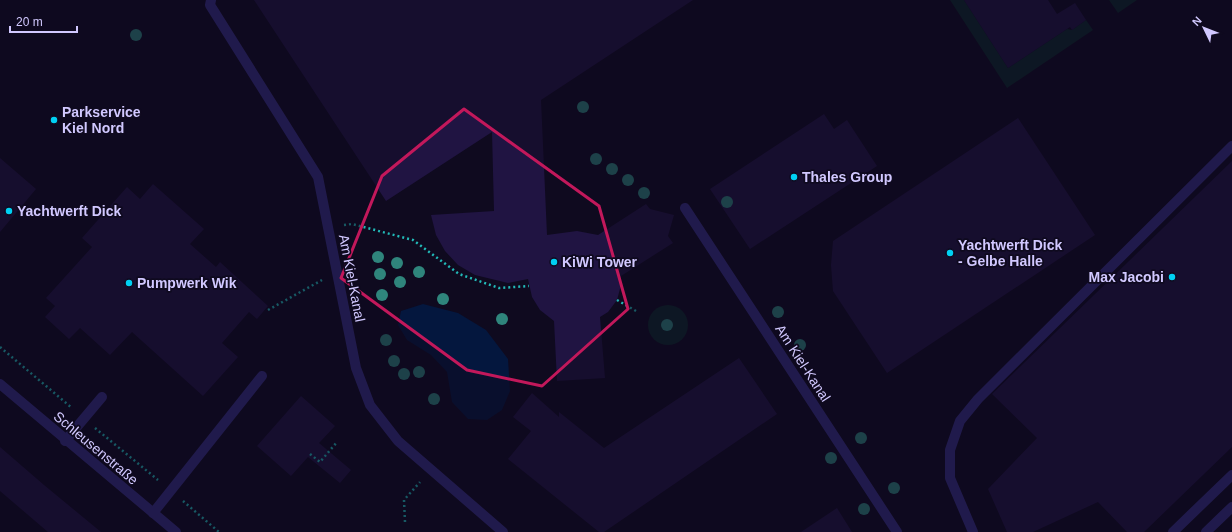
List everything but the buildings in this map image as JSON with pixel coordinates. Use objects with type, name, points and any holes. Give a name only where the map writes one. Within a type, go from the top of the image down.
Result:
[{"type":"street","name":"Am Kiel-Kanal","points":[[211,0],[210,5],[318,177],[356,368],[370,405],[398,441],[503,532]]},
{"type":"street","points":[[973,532],[950,478],[950,450],[960,421],[978,399],[1232,146]]},
{"type":"street","name":"Am Kiel-Kanal","points":[[685,208],[897,532]]},
{"type":"street","points":[[153,513],[262,376]]},
{"type":"street","name":"Schleusenstraße","points":[[0,384],[65,441],[176,532]]},
{"type":"street","points":[[65,441],[102,397]]},
{"type":"street","points":[[1173,532],[1232,475]]},
{"type":"street","points":[[1206,532],[1232,507]]},
{"type":"path","points":[[328,229],[352,224],[413,240],[459,274],[498,288],[529,286]]},
{"type":"path","points":[[268,310],[337,272]]},
{"type":"path","points":[[617,300],[636,311]]},
{"type":"path","points":[[0,347],[219,532]]},
{"type":"path","points":[[310,454],[320,462],[337,442]]},
{"type":"path","points":[[406,522],[404,500],[431,470]]},
{"type":"highlighted area","points":[[464,109],[599,206],[628,309],[542,386],[467,370],[341,278],[382,176]]},
{"type":"green space","points":[[950,0],[964,0],[1008,68],[1067,29],[1072,30],[1086,20],[1093,30],[1007,88]]},
{"type":"green space","points":[[1109,0],[1137,0],[1118,13]]},
{"type":"green space","points":[[672,305],[679,308],[685,314],[688,325],[687,333],[679,342],[672,345],[664,345],[657,342],[649,333],[648,321],[651,314],[660,306]]},
{"type":"water","points":[[423,304],[458,313],[486,330],[508,359],[510,391],[502,410],[487,420],[468,419],[452,402],[447,372],[431,355],[407,340],[398,325],[401,311]]},
{"type":"place","name":"Parkservice Kiel Nord","points":[[54,120]]},
{"type":"place","name":"Thales Group","points":[[794,177]]},
{"type":"place","name":"Yachtwerft Dick","points":[[9,211]]},
{"type":"place","name":"Yachtwerft Dick - Gelbe Halle","points":[[950,253]]},
{"type":"place","name":"KiWi Tower","points":[[554,262]]},
{"type":"place","name":"Max Jacobi","points":[[1172,277]]},
{"type":"place","name":"Pumpwerk Wik","points":[[129,283]]}]
